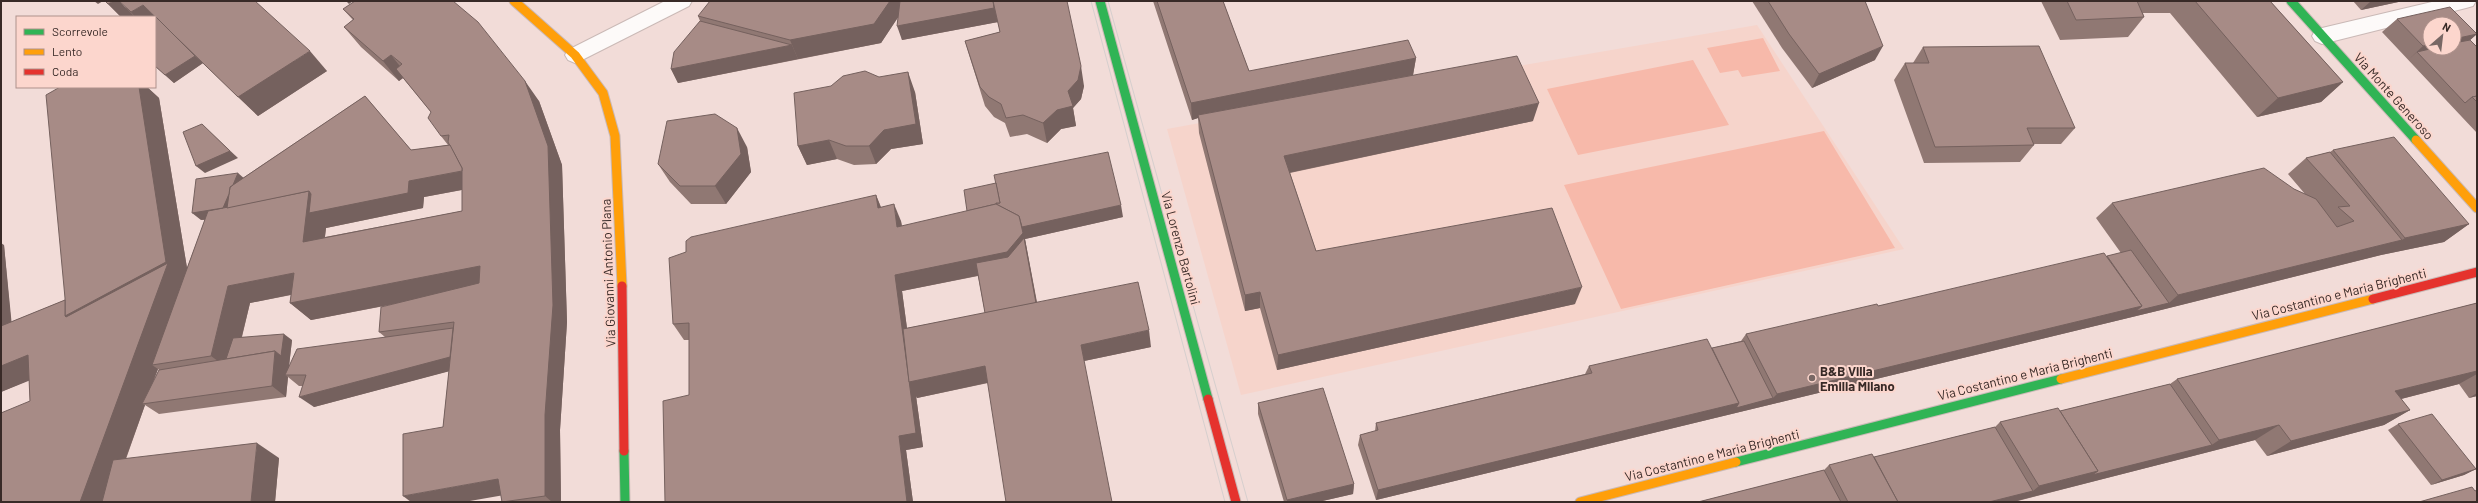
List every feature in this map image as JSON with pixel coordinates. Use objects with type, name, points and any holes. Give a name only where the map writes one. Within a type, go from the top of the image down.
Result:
[{"type":"street","name":"Via Giovanni Antonio Plana","points":[[514,1],[575,55],[603,93],[615,136],[622,245],[624,502]]},
{"type":"street","points":[[575,55],[682,1]]},
{"type":"street","name":"Via Lorenzo Bartolini","points":[[1100,1],[1236,502]]},
{"type":"street","name":"Via Monte Generoso","points":[[2291,1],[2477,208]]},
{"type":"street","points":[[2322,36],[2466,1]]},
{"type":"street","name":"Via Costantino e Maria Brighenti","points":[[1580,502],[2477,272]]},
{"type":"shaded area","points":[[1757,25],[1904,249],[1241,395],[1167,129],[1390,88]]},
{"type":"shaded area","points":[[1763,38],[1780,71],[1742,77],[1738,70],[1720,73],[1707,48]]},
{"type":"shaded area","points":[[1693,60],[1729,125],[1578,155],[1547,89]]},
{"type":"shaded area","points":[[1824,131],[1895,248],[1621,309],[1564,185]]},
{"type":"building","points":[[105,1],[114,1],[108,4]]},
{"type":"building","points":[[119,1],[255,1],[310,51],[238,97],[143,5],[131,12]]},
{"type":"building","points":[[355,1],[453,1],[478,22],[525,81],[548,146],[553,305],[545,415],[545,496],[502,502],[498,479],[403,496],[403,434],[443,427],[454,322],[379,332],[381,307],[479,283],[480,266],[290,303],[294,273],[228,286],[211,356],[152,365],[208,211],[309,191],[303,242],[462,211],[462,168],[448,142],[449,135],[441,136],[428,118],[431,112],[396,69],[402,64],[391,55],[383,61],[344,27],[354,19],[343,9]]},
{"type":"building","points":[[710,1],[890,1],[874,24],[790,40],[698,16]]},
{"type":"building","points":[[900,1],[993,1],[994,8],[897,26]]},
{"type":"building","points":[[993,1],[1067,1],[1081,66],[1078,80],[1068,91],[1073,106],[1057,110],[1043,123],[1023,115],[1006,118],[1001,104],[989,97],[980,87],[965,41],[1000,32]]},
{"type":"building","points":[[1157,1],[1223,1],[1249,71],[1408,40],[1416,58],[1191,103]]},
{"type":"building","points":[[1768,1],[1865,1],[1883,46],[1819,74],[1789,34]]},
{"type":"building","points":[[2067,1],[2137,1],[2144,17],[2076,20]]},
{"type":"building","points":[[2195,1],[2270,1],[2343,82],[2278,98]]},
{"type":"building","points":[[2450,7],[2459,16],[2422,16],[2422,45],[2397,19]]},
{"type":"building","points":[[156,17],[195,56],[165,75],[156,67]]},
{"type":"building","points":[[2462,19],[2477,34],[2462,37]]},
{"type":"building","points":[[700,21],[792,45],[671,69],[674,52]]},
{"type":"building","points":[[2470,40],[2477,47],[2477,96],[2472,97],[2465,103],[2417,52],[2422,51],[2422,56],[2462,56],[2462,42]]},
{"type":"building","points":[[2039,46],[2075,128],[2027,128],[2034,145],[1935,147],[1905,63],[1929,63],[1923,47]]},
{"type":"building","points":[[1517,56],[1539,103],[1284,156],[1316,251],[1552,208],[1582,287],[1278,355],[1260,292],[1245,295],[1198,115]]},
{"type":"building","points":[[865,71],[879,77],[908,72],[916,124],[884,130],[869,146],[846,146],[829,140],[798,146],[794,93],[831,86],[843,76]]},
{"type":"building","points":[[58,88],[139,88],[166,262],[65,316],[65,298],[46,95]]},
{"type":"building","points":[[365,96],[411,150],[450,145],[462,168],[462,171],[409,181],[408,193],[309,213],[311,194],[309,191],[227,208],[230,187]]},
{"type":"building","points":[[2477,96],[2477,102],[2472,97]]},
{"type":"building","points":[[715,114],[737,128],[741,154],[715,186],[680,186],[658,164],[667,121]]},
{"type":"building","points":[[202,124],[230,151],[196,166],[183,132]]},
{"type":"building","points":[[2394,137],[2469,224],[2405,238],[2333,150]]},
{"type":"building","points":[[1108,152],[1121,205],[1022,227],[1019,216],[996,204],[1000,203],[994,175]]},
{"type":"building","points":[[2330,152],[2402,240],[2178,295],[2112,203],[2264,168],[2294,189],[2316,199],[2337,227],[2354,221],[2338,207],[2350,206],[2306,158]]},
{"type":"building","points":[[238,173],[233,185],[230,187],[229,194],[223,208],[192,213],[196,179]]},
{"type":"building","points":[[996,183],[1000,203],[967,211],[964,190]]},
{"type":"building","points":[[876,195],[878,208],[894,204],[897,227],[996,204],[1019,216],[1023,233],[1007,252],[895,275],[916,433],[899,436],[907,502],[665,502],[663,401],[689,395],[689,323],[673,324],[669,258],[686,252],[686,241],[691,237]]},
{"type":"building","points":[[1024,238],[1036,303],[985,313],[976,263],[1008,257]]},
{"type":"building","points":[[2131,250],[2169,303],[2136,311],[2142,306],[2107,256]]},
{"type":"building","points":[[2104,253],[2142,306],[1777,394],[1746,334],[1877,304],[1878,306]]},
{"type":"building","points":[[168,263],[80,502],[1,502],[1,413],[30,401],[28,355],[1,366],[1,326],[65,300],[66,317]]},
{"type":"building","points":[[1138,282],[1149,330],[1081,345],[1112,502],[1006,502],[985,366],[909,382],[903,329]]},
{"type":"building","points":[[2477,303],[2477,371],[2395,391],[2410,410],[2291,441],[2279,425],[2219,440],[2177,379]]},
{"type":"building","points":[[453,328],[450,357],[299,397],[306,375],[285,375],[297,349]]},
{"type":"building","points":[[284,334],[281,356],[275,351],[226,359],[233,338]]},
{"type":"building","points":[[1707,339],[1739,403],[1378,490],[1360,435],[1378,430],[1376,423],[1592,373],[1589,366]]},
{"type":"building","points":[[1744,341],[1773,398],[1736,408],[1739,403],[1712,348]]},
{"type":"building","points":[[275,351],[272,386],[142,404],[159,370]]},
{"type":"building","points":[[2170,384],[2212,445],[2092,475],[2098,471],[2060,411]]},
{"type":"building","points":[[1323,388],[1354,484],[1287,500],[1258,403]]},
{"type":"building","points":[[2058,408],[2098,471],[2039,486],[2000,422]]},
{"type":"building","points":[[2432,414],[2476,469],[2442,480],[2398,424]]},
{"type":"building","points":[[1995,427],[2033,491],[1989,502],[1898,502],[1874,457]]},
{"type":"building","points":[[257,443],[251,502],[102,502],[113,460]]},
{"type":"building","points":[[1872,454],[1898,502],[1848,502],[1829,465]]},
{"type":"building","points":[[1824,470],[1841,502],[1698,502]]},
{"type":"building","points":[[2472,487],[2475,491],[2477,490],[2477,502],[2419,502]]},
{"type":"tram line","points":[[1091,1],[1225,502]]},
{"type":"tram line","points":[[1108,1],[1248,502]]},
{"type":"traffic: fast","points":[[1100,1],[1208,399]]},
{"type":"traffic: fast","points":[[2291,1],[2416,140]]},
{"type":"traffic: fast","points":[[1736,462],[2061,379]]},
{"type":"traffic: fast","points":[[624,451],[625,502]]},
{"type":"traffic: slow","points":[[514,1],[575,55],[603,93],[615,136],[622,286]]},
{"type":"traffic: slow","points":[[2416,140],[2477,208]]},
{"type":"traffic: slow","points":[[2061,379],[2373,299]]},
{"type":"traffic: slow","points":[[1580,502],[1736,462]]},
{"type":"traffic: jam","points":[[2373,299],[2477,272]]},
{"type":"traffic: jam","points":[[622,286],[624,451]]},
{"type":"traffic: jam","points":[[1208,399],[1236,502]]},
{"type":"place","name":"B&B Villa Emilia Milano","points":[[1812,378]]}]
